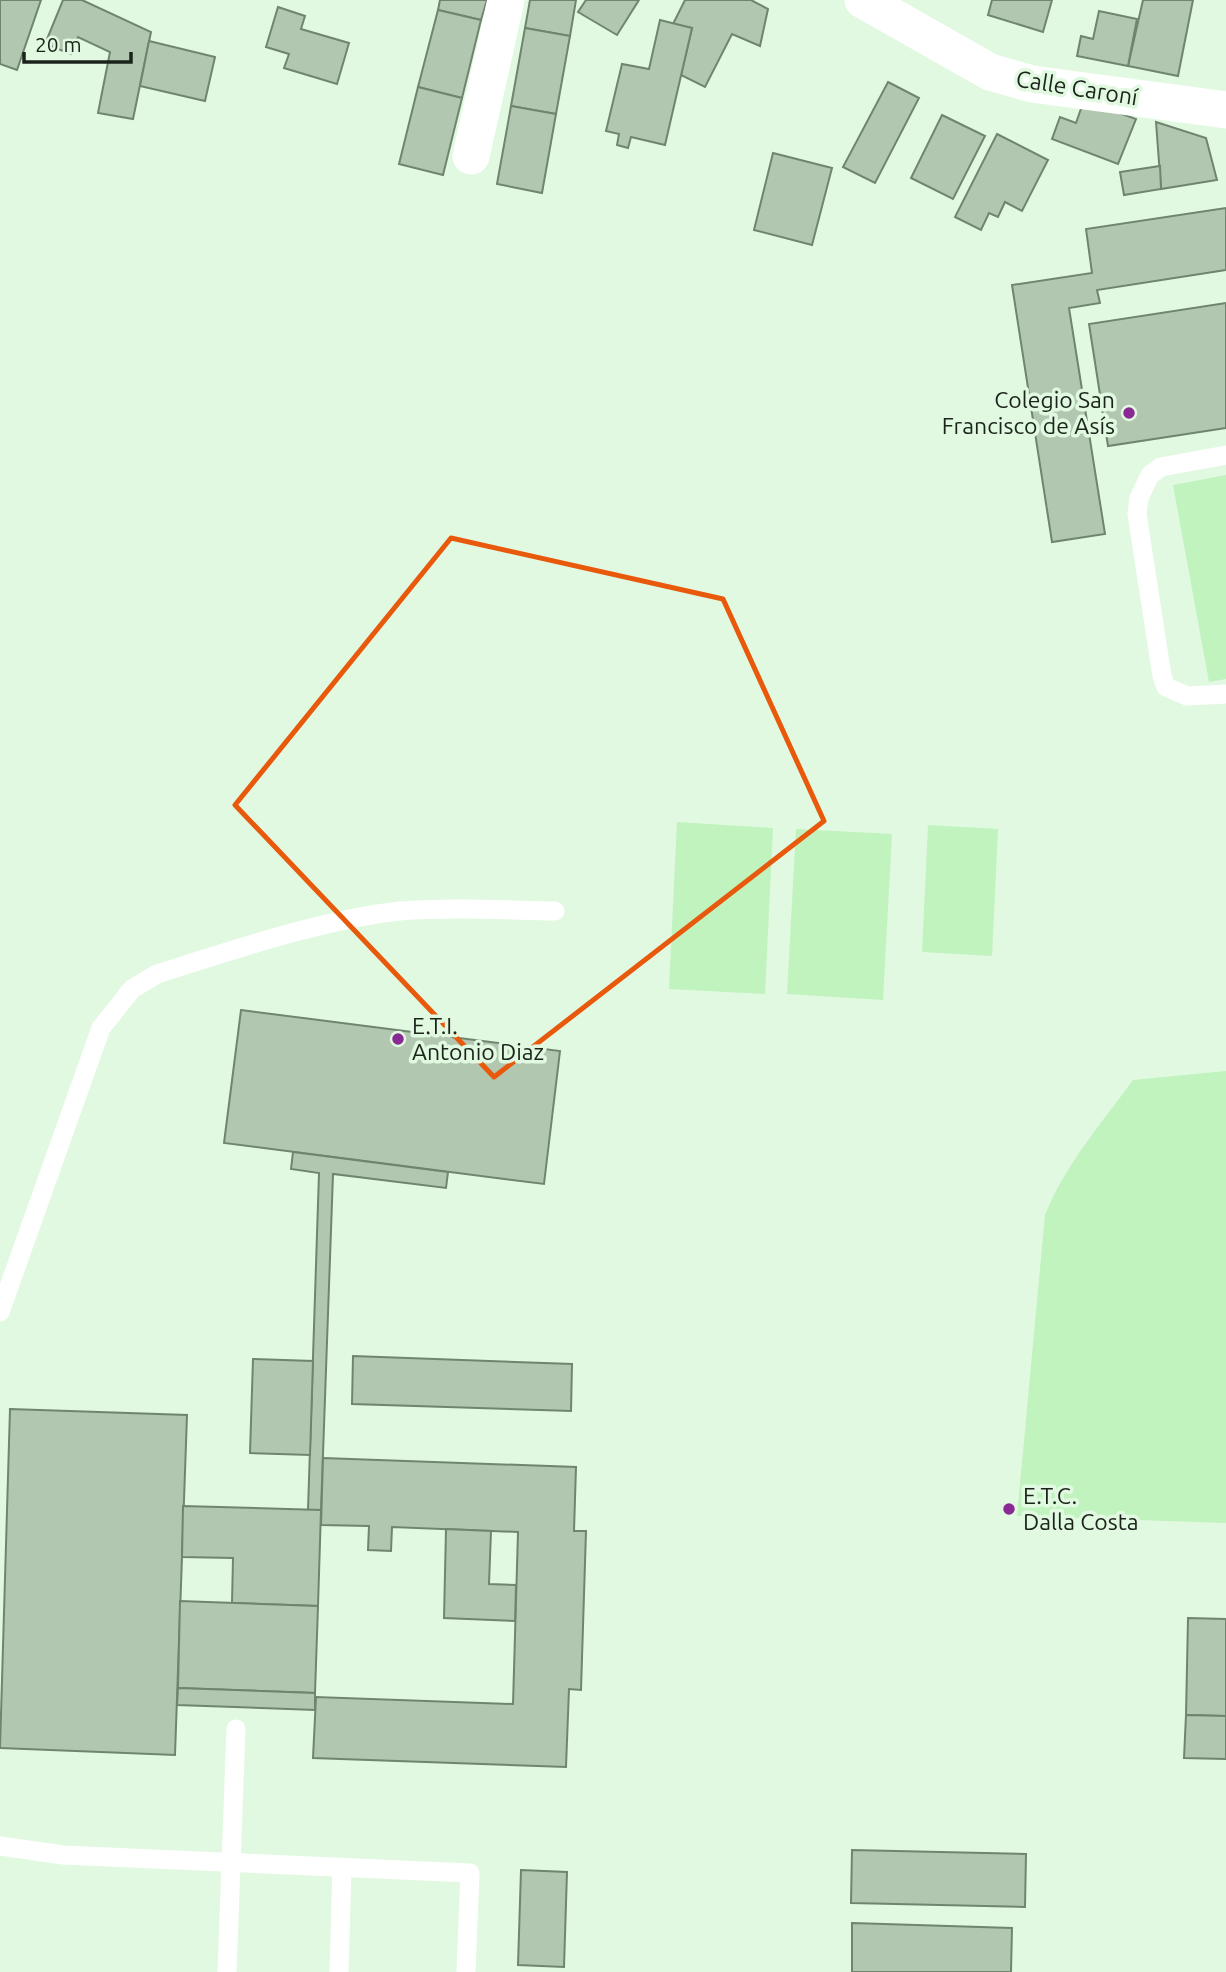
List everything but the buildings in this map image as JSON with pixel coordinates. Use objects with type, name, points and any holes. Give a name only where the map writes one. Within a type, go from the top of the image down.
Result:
[{"type":"street","points":[[471,156],[506,0]]},
{"type":"street","name":"Calle Caroní","points":[[863,0],[990,72],[1032,84],[1226,110]]},
{"type":"lane","points":[[1226,456],[1160,467],[1144,485],[1137,514],[1162,676],[1166,687],[1187,696],[1226,694]]},
{"type":"lane","points":[[0,1312],[101,1028],[131,989],[157,974],[354,919],[399,911],[445,909],[555,911]]},
{"type":"lane","points":[[228,1972],[236,1729]]},
{"type":"lane","points":[[0,1846],[63,1855],[470,1873],[466,1972]]},
{"type":"lane","points":[[339,1972],[342,1867]]},
{"type":"highlighted area","points":[[451,538],[723,599],[824,821],[494,1077],[235,805]]},
{"type":"green space","points":[[1226,475],[1226,679],[1209,682],[1173,485]]},
{"type":"green space","points":[[677,822],[773,828],[765,994],[669,989]]},
{"type":"green space","points":[[928,825],[998,829],[992,956],[922,952]]},
{"type":"green space","points":[[796,829],[892,834],[883,1000],[787,994]]},
{"type":"green space","points":[[1226,1071],[1226,1523],[1017,1516],[1045,1215],[1053,1197],[1084,1145],[1133,1080]]},
{"type":"place","name":"Colegio San Francisco de Asís","points":[[1129,413]]},
{"type":"place","name":"E.T.I. Antonio Diaz","points":[[398,1039]]},
{"type":"place","name":"E.T.C. Dalla Costa","points":[[1009,1509]]}]
